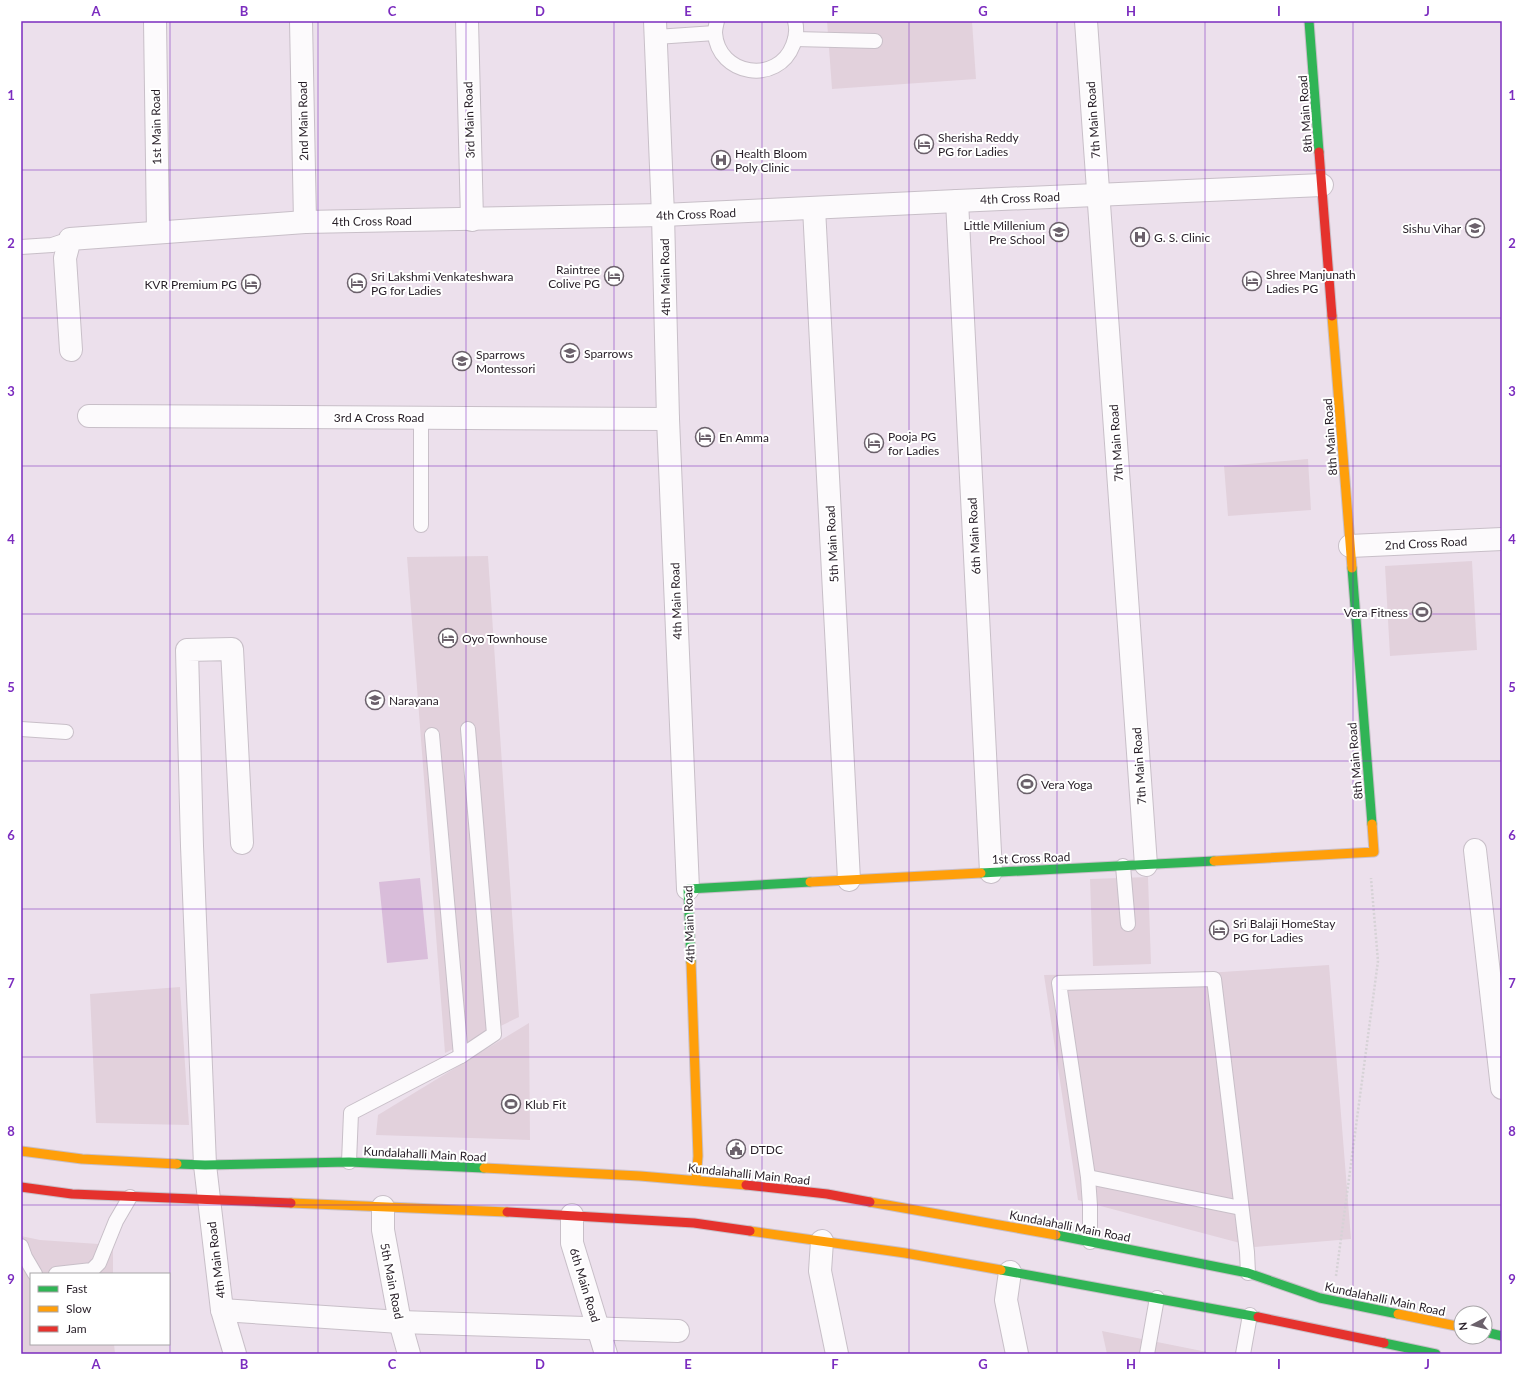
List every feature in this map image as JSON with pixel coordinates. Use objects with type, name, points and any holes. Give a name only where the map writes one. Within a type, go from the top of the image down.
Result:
[{"type":"main road","name":"8th Main Road","points":[[1309,21],[1374,852]]},
{"type":"main road","name":"1st Cross Road","points":[[688,889],[1374,852]]},
{"type":"main road","name":"4th Main Road","points":[[688,889],[698,1156],[696,1180]]},
{"type":"main road","name":"Kundalahalli Main Road","points":[[21,1150],[82,1159],[205,1165],[349,1162],[640,1176],[696,1180],[827,1194],[1014,1227],[1248,1273],[1320,1298],[1453,1325]]},
{"type":"main road","points":[[21,1188],[72,1194],[572,1215],[694,1223],[905,1253],[1250,1315],[1436,1354]]},
{"type":"street","name":"1st Main Road","points":[[155,21],[158,232]]},
{"type":"street","name":"2nd Main Road","points":[[301,21],[305,222]]},
{"type":"street","name":"3rd Main Road","points":[[467,21],[472,220]]},
{"type":"street","name":"7th Main Road","points":[[1086,21],[1146,865]]},
{"type":"street","name":"4th Main Road","points":[[656,29],[663,215],[668,419],[688,889]]},
{"type":"street","name":"4th Cross Road","points":[[70,239],[305,222],[472,220],[663,215],[957,200],[1322,185]]},
{"type":"street","name":"6th Main Road","points":[[957,200],[991,872]]},
{"type":"street","name":"5th Main Road","points":[[814,208],[849,880]]},
{"type":"street","points":[[70,239],[65,258],[71,350]]},
{"type":"street","name":"3rd A Cross Road","points":[[89,416],[668,419]]},
{"type":"street","name":"2nd Cross Road","points":[[1350,546],[1502,539]]},
{"type":"street","name":"4th Main Road","points":[[235,1354],[222,1310],[205,1165],[192,846],[187,650],[232,649],[242,843]]},
{"type":"street","points":[[1475,850],[1502,1088]]},
{"type":"street","name":"5th Main Road","points":[[383,1207],[383,1230],[400,1322],[409,1354]]},
{"type":"street","name":"6th Main Road","points":[[572,1215],[572,1243],[606,1354]]},
{"type":"street","points":[[822,1241],[820,1271],[837,1354]]},
{"type":"street","points":[[1010,1272],[1006,1300],[1017,1354]]},
{"type":"street","points":[[222,1310],[400,1322],[678,1331]]},
{"type":"lane","points":[[656,29],[716,27],[718,46],[725,57],[734,65],[746,70],[759,72],[772,68],[783,61],[791,51],[795,39],[795,21]]},
{"type":"lane","points":[[795,39],[874,41]]},
{"type":"lane","points":[[21,247],[52,245],[70,239]]},
{"type":"lane","points":[[420,417],[422,525]]},
{"type":"lane","points":[[21,728],[66,732]]},
{"type":"lane","points":[[349,1162],[352,1113],[461,1056],[494,1034],[468,729]]},
{"type":"lane","points":[[432,735],[461,1056]]},
{"type":"lane","points":[[1123,866],[1128,924]]},
{"type":"lane","points":[[1090,1242],[1088,1177],[1059,983],[1214,979],[1247,1252],[1248,1273]]},
{"type":"lane","points":[[1088,1177],[1241,1208]]},
{"type":"lane","points":[[65,1273],[92,1270],[99,1263],[116,1221],[130,1197]]},
{"type":"lane","points":[[21,1246],[25,1257],[34,1273]]},
{"type":"lane","points":[[1148,1354],[1157,1298]]},
{"type":"lane","points":[[1243,1354],[1250,1315]]},
{"type":"path","points":[[1335,1282],[1378,962],[1371,870],[1374,852]]},
{"type":"shaded area","points":[[827,21],[972,21],[976,79],[832,89]]},
{"type":"shaded area","points":[[1308,459],[1311,510],[1228,516],[1224,466]]},
{"type":"shaded area","points":[[488,556],[519,1017],[445,1053],[407,557]]},
{"type":"shaded area","points":[[1472,561],[1477,650],[1390,656],[1385,566]]},
{"type":"shaded area","points":[[1148,877],[1151,964],[1093,966],[1090,879]]},
{"type":"shaded area","points":[[420,878],[428,959],[387,963],[379,882]]},
{"type":"shaded area","points":[[1329,965],[1351,1239],[1255,1247],[1078,1200],[1044,975],[1222,972]]},
{"type":"shaded area","points":[[180,987],[189,1125],[96,1123],[90,994]]},
{"type":"shaded area","points":[[529,1023],[530,1140],[376,1135],[378,1115]]},
{"type":"shaded area","points":[[21,1236],[40,1240],[113,1245],[113,1273],[30,1273],[30,1345],[114,1345],[115,1354],[21,1354]]},
{"type":"shaded area","points":[[1102,1331],[1217,1354],[1107,1354]]},
{"type":"traffic: fast","points":[[1309,21],[1319,152]]},
{"type":"traffic: fast","points":[[1352,568],[1372,824]]},
{"type":"traffic: fast","points":[[981,873],[1214,861]]},
{"type":"traffic: fast","points":[[691,962],[688,889],[810,882]]},
{"type":"traffic: fast","points":[[177,1164],[205,1165],[349,1162],[484,1168]]},
{"type":"traffic: fast","points":[[1056,1235],[1248,1273],[1320,1298],[1398,1314]]},
{"type":"traffic: fast","points":[[1001,1270],[1258,1317]]},
{"type":"traffic: fast","points":[[1493,1334],[1502,1336]]},
{"type":"traffic: fast","points":[[1384,1343],[1436,1354]]},
{"type":"traffic: slow","points":[[1332,316],[1352,568]]},
{"type":"traffic: slow","points":[[1214,861],[1374,852],[1372,824]]},
{"type":"traffic: slow","points":[[810,882],[981,873]]},
{"type":"traffic: slow","points":[[691,962],[698,1156],[696,1180]]},
{"type":"traffic: slow","points":[[21,1151],[82,1159],[177,1164]]},
{"type":"traffic: slow","points":[[484,1168],[640,1176],[746,1185]]},
{"type":"traffic: slow","points":[[870,1202],[1056,1235]]},
{"type":"traffic: slow","points":[[291,1203],[507,1212]]},
{"type":"traffic: slow","points":[[750,1231],[905,1253],[1001,1270]]},
{"type":"traffic: slow","points":[[1398,1314],[1453,1325]]},
{"type":"traffic: jam","points":[[1319,152],[1332,316]]},
{"type":"traffic: jam","points":[[746,1185],[827,1194],[870,1202]]},
{"type":"traffic: jam","points":[[21,1187],[72,1194],[291,1203]]},
{"type":"traffic: jam","points":[[507,1212],[694,1223],[750,1231]]},
{"type":"traffic: jam","points":[[1258,1317],[1384,1343]]},
{"type":"place","name":"Sherisha Reddy PG for Ladies","points":[[924,144]]},
{"type":"place","name":"Health Bloom Poly Clinic","points":[[721,160]]},
{"type":"place","name":"Sishu Vihar","points":[[1475,228]]},
{"type":"place","name":"Little Millenium Pre School","points":[[1059,232]]},
{"type":"place","name":"G. S. Clinic","points":[[1140,237]]},
{"type":"place","name":"Raintree Colive PG","points":[[614,276]]},
{"type":"place","name":"Shree Manjunath Ladies PG","points":[[1252,281]]},
{"type":"place","name":"Sri Lakshmi Venkateshwara PG for Ladies","points":[[357,283]]},
{"type":"place","name":"KVR Premium PG","points":[[251,284]]},
{"type":"place","name":"Sparrows","points":[[570,353]]},
{"type":"place","name":"Sparrows Montessori","points":[[462,361]]},
{"type":"place","name":"En Amma","points":[[705,437]]},
{"type":"place","name":"Pooja PG for Ladies","points":[[874,443]]},
{"type":"place","name":"Vera Fitness","points":[[1422,612]]},
{"type":"place","name":"Oyo Townhouse","points":[[448,638]]},
{"type":"place","name":"Narayana","points":[[375,700]]},
{"type":"place","name":"Vera Yoga","points":[[1027,784]]},
{"type":"place","name":"Sri Balaji HomeStay PG for Ladies","points":[[1219,930]]},
{"type":"place","name":"Klub Fit","points":[[511,1104]]},
{"type":"place","name":"DTDC","points":[[736,1149]]}]
